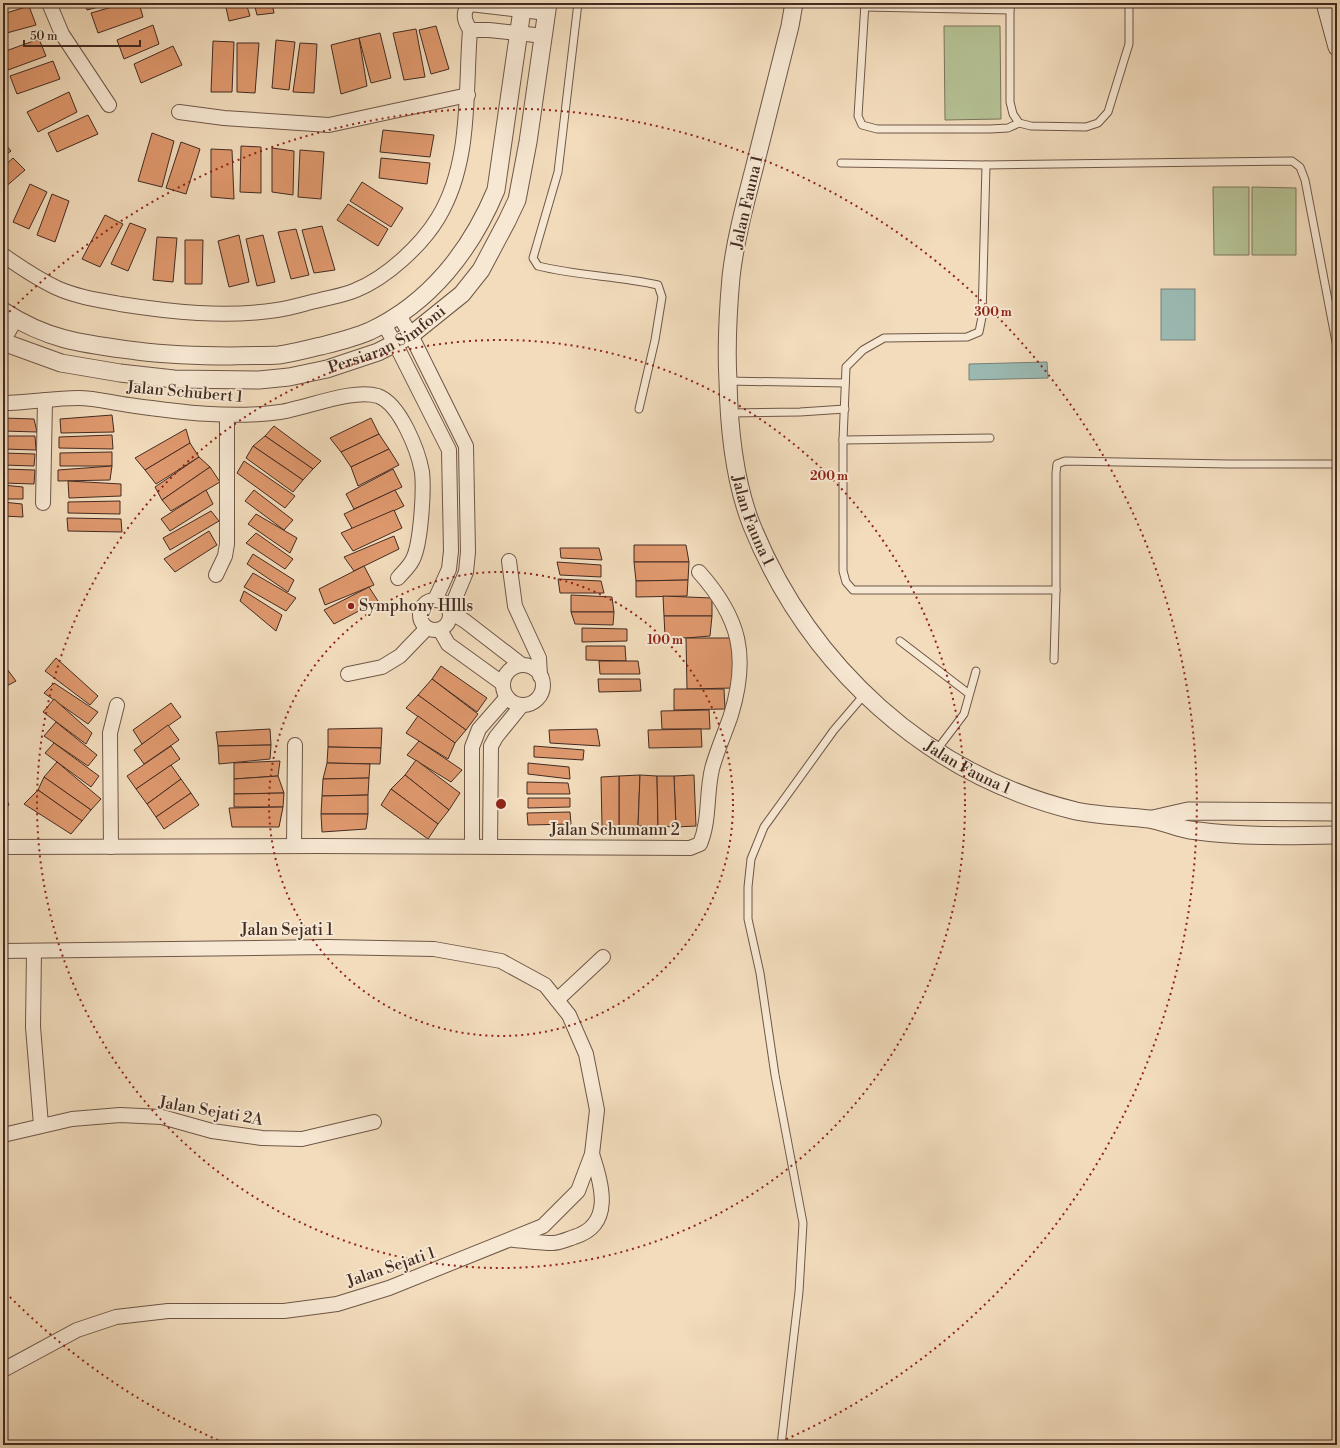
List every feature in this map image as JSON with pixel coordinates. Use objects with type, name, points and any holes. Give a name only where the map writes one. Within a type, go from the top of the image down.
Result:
[{"type":"street","points":[[49,3],[62,34],[109,105]]},
{"type":"street","points":[[3,255],[29,272],[72,294],[144,308],[181,312],[249,313],[279,310],[356,290],[394,268],[424,236],[438,218],[455,179],[460,157],[468,95],[470,30],[465,21],[464,12],[470,3],[547,8]]},
{"type":"street","name":"Jalan Fauna 1","points":[[794,3],[790,26],[742,215],[731,276],[728,381],[736,468],[751,524],[782,589],[815,638],[864,695],[902,727],[936,751],[979,776],[1027,795],[1075,810],[1113,817],[1151,820],[1186,830],[1223,834],[1275,836],[1337,835]]},
{"type":"street","points":[[1325,3],[1337,46]]},
{"type":"street","name":"Persiaran Simfoni","points":[[10,315],[33,328],[62,339],[155,353],[198,356],[280,355],[346,340],[370,331],[418,301],[442,277],[467,246],[485,215],[496,190],[523,6]]},
{"type":"street","name":"Persiaran Simfoni","points":[[3,342],[61,363],[158,378],[217,381],[259,380],[289,377],[327,368],[378,352],[410,335],[462,294],[481,270],[508,221],[521,184],[547,8]]},
{"type":"street","points":[[470,30],[544,36]]},
{"type":"street","points":[[179,112],[224,118],[329,125],[468,95]]},
{"type":"street","points":[[348,674],[382,667],[400,656],[433,629],[447,625],[449,612],[466,572],[468,552],[466,446],[398,314]]},
{"type":"street","points":[[3,342],[10,315]]},
{"type":"street","points":[[383,323],[395,343],[450,450],[450,569],[434,600]]},
{"type":"street","name":"Jalan Schubert 1","points":[[3,403],[79,398],[184,412],[227,415],[282,411],[364,394],[386,399],[394,408],[402,422],[417,454],[422,472],[423,490],[417,548],[413,560],[398,578]]},
{"type":"street","points":[[43,503],[45,400]]},
{"type":"street","points":[[216,574],[225,556],[227,544],[227,415]]},
{"type":"street","points":[[508,561],[515,606],[540,658],[540,676]]},
{"type":"street","name":"Jalan Schumann 2","points":[[481,846],[690,848],[700,844],[704,833],[711,773],[735,700],[740,668],[738,639],[733,621],[716,591],[699,572]]},
{"type":"street","points":[[502,682],[448,644],[433,629],[421,620],[421,610],[428,602],[434,600],[443,602],[449,612],[465,621],[522,665],[535,669],[540,676],[543,685],[538,698],[533,702],[522,705],[513,702],[507,697],[502,682],[507,672],[512,668],[522,665]]},
{"type":"street","points":[[481,846],[472,747],[479,730],[507,697]]},
{"type":"street","points":[[111,847],[110,732],[117,705]]},
{"type":"street","points":[[481,846],[491,746],[496,737],[522,705]]},
{"type":"street","points":[[294,846],[295,745]]},
{"type":"street","points":[[472,747],[491,746]]},
{"type":"street","name":"Jalan Fauna 1","points":[[1151,820],[1188,811],[1337,812]]},
{"type":"street","points":[[3,847],[481,846]]},
{"type":"street","name":"Jalan Sejati 1","points":[[3,951],[328,947],[434,949],[501,961],[545,985],[569,1015],[586,1054],[598,1110],[592,1154],[578,1191],[543,1226],[389,1288],[337,1304],[284,1311],[168,1311],[116,1317],[77,1330],[3,1370]]},
{"type":"street","points":[[34,951],[33,1027],[41,1125]]},
{"type":"street","points":[[557,1000],[603,958]]},
{"type":"street","name":"Jalan Sejati 2A","points":[[3,1135],[72,1119],[120,1115],[162,1117],[212,1131],[262,1138],[302,1139],[374,1122]]},
{"type":"street","points":[[509,1240],[555,1243],[584,1234],[598,1219],[602,1203],[600,1178],[592,1154]]},
{"type":"lane","points":[[578,3],[558,172],[533,258],[538,266],[555,270],[635,280],[658,285],[662,297],[655,340],[639,409]]},
{"type":"lane","points":[[1019,123],[1010,102],[1010,6],[865,5],[858,116],[862,125],[877,129],[990,129],[1008,128],[1019,123],[1031,126],[1086,127],[1098,123],[1108,112],[1128,44],[1129,3]]},
{"type":"lane","points":[[841,163],[986,165],[1292,161],[1300,167],[1305,180],[1337,347]]},
{"type":"lane","points":[[986,165],[982,317],[979,332],[966,337],[884,338],[863,350],[846,367],[843,440],[843,571],[846,582],[853,590],[1056,590]]},
{"type":"lane","points":[[728,381],[845,383]]},
{"type":"lane","points":[[730,413],[800,412],[845,409]]},
{"type":"lane","points":[[843,440],[990,438]]},
{"type":"lane","points":[[1054,660],[1057,464],[1065,461],[1337,464]]},
{"type":"lane","points":[[900,642],[968,693]]},
{"type":"lane","points":[[936,751],[964,714],[968,693],[976,671]]},
{"type":"lane","points":[[781,1445],[799,1292],[803,1223],[775,1075],[760,973],[748,919],[748,887],[751,859],[764,827],[834,730],[864,695]]},
{"type":"green space","points":[[944,26],[1000,26],[1001,119],[945,120]]},
{"type":"green space","points":[[1213,187],[1249,187],[1249,255],[1214,255]]},
{"type":"green space","points":[[1252,187],[1296,188],[1296,255],[1252,255]]},
{"type":"water","points":[[1161,289],[1195,289],[1195,340],[1161,340]]},
{"type":"water","points":[[1047,362],[1048,378],[969,380],[969,364]]},
{"type":"building","points":[[3,3],[18,3],[3,9]]},
{"type":"building","points":[[85,3],[114,3],[87,10]]},
{"type":"building","points":[[126,3],[139,3],[143,17],[98,33],[91,13]]},
{"type":"building","points":[[225,3],[246,3],[250,16],[229,21]]},
{"type":"building","points":[[254,3],[272,3],[274,13],[257,15]]},
{"type":"building","points":[[289,3],[312,3],[312,5],[290,6]]},
{"type":"building","points":[[29,6],[36,25],[3,34],[3,14]]},
{"type":"building","points":[[153,25],[159,44],[124,59],[117,40]]},
{"type":"building","points":[[436,26],[449,69],[431,74],[419,30]]},
{"type":"building","points":[[416,29],[425,77],[404,80],[393,33]]},
{"type":"building","points":[[380,33],[391,78],[371,83],[359,38]]},
{"type":"building","points":[[359,38],[367,86],[341,94],[331,45]]},
{"type":"building","points":[[39,39],[46,56],[8,70],[3,59],[3,52]]},
{"type":"building","points":[[276,40],[295,42],[289,90],[272,88]]},
{"type":"building","points":[[213,41],[234,42],[232,92],[211,92]]},
{"type":"building","points":[[237,43],[259,43],[255,93],[237,92]]},
{"type":"building","points":[[300,43],[317,44],[314,93],[293,92]]},
{"type":"building","points":[[173,46],[182,65],[141,83],[134,64]]},
{"type":"building","points":[[53,61],[60,79],[17,94],[10,76]]},
{"type":"building","points":[[69,92],[77,112],[38,132],[27,112]]},
{"type":"building","points":[[88,115],[98,134],[57,152],[48,133]]},
{"type":"building","points":[[383,130],[434,135],[430,157],[380,152]]},
{"type":"building","points":[[152,133],[174,141],[162,187],[138,181]]},
{"type":"building","points":[[3,142],[11,151],[3,157]]},
{"type":"building","points":[[181,142],[200,149],[186,194],[166,188]]},
{"type":"building","points":[[241,146],[261,147],[261,193],[240,192]]},
{"type":"building","points":[[272,148],[294,151],[293,195],[272,192]]},
{"type":"building","points":[[211,149],[232,150],[234,199],[211,197]]},
{"type":"building","points":[[300,150],[324,152],[321,199],[298,197]]},
{"type":"building","points":[[13,158],[25,170],[3,189],[3,167]]},
{"type":"building","points":[[381,158],[430,163],[427,184],[379,178]]},
{"type":"building","points":[[362,182],[403,208],[391,227],[350,201]]},
{"type":"building","points":[[30,184],[47,192],[29,229],[13,222]]},
{"type":"building","points":[[52,194],[69,201],[55,242],[37,235]]},
{"type":"building","points":[[348,204],[388,229],[378,246],[337,220]]},
{"type":"building","points":[[105,215],[123,224],[100,267],[82,259]]},
{"type":"building","points":[[130,223],[146,229],[128,271],[111,264]]},
{"type":"building","points":[[322,226],[335,270],[314,273],[302,230]]},
{"type":"building","points":[[296,229],[309,275],[291,279],[278,232]]},
{"type":"building","points":[[239,235],[249,282],[229,287],[218,241]]},
{"type":"building","points":[[263,235],[275,282],[257,286],[246,239]]},
{"type":"building","points":[[157,237],[177,238],[173,282],[153,280]]},
{"type":"building","points":[[185,240],[203,240],[202,284],[185,284]]},
{"type":"building","points":[[112,415],[114,432],[61,433],[60,419]]},
{"type":"building","points":[[3,418],[34,419],[37,432],[3,431]]},
{"type":"building","points":[[371,418],[379,434],[341,452],[330,438]]},
{"type":"building","points":[[274,426],[321,461],[313,469],[265,436]]},
{"type":"building","points":[[186,429],[190,443],[145,470],[135,458]]},
{"type":"building","points":[[379,434],[389,449],[351,467],[341,452]]},
{"type":"building","points":[[112,435],[113,449],[59,448],[59,437]]},
{"type":"building","points":[[3,436],[35,436],[36,450],[3,449]]},
{"type":"building","points":[[265,436],[313,469],[303,480],[253,446]]},
{"type":"building","points":[[190,443],[199,457],[156,484],[145,470]]},
{"type":"building","points":[[253,446],[303,480],[293,492],[246,458]]},
{"type":"building","points":[[389,449],[399,465],[358,486],[351,467]]},
{"type":"building","points":[[112,452],[112,466],[60,466],[60,453]]},
{"type":"building","points":[[3,453],[35,454],[34,466],[3,465]]},
{"type":"building","points":[[199,457],[210,467],[162,500],[155,487]]},
{"type":"building","points":[[244,461],[295,496],[285,508],[237,473]]},
{"type":"building","points":[[112,466],[110,480],[58,481],[58,470]]},
{"type":"building","points":[[210,467],[220,482],[171,511],[162,500]]},
{"type":"building","points":[[3,469],[35,470],[34,484],[3,483]]},
{"type":"building","points":[[393,469],[402,487],[354,509],[346,494]]},
{"type":"building","points":[[68,481],[121,484],[121,496],[69,498]]},
{"type":"building","points":[[3,485],[23,487],[23,499],[3,499]]},
{"type":"building","points":[[206,490],[213,504],[170,531],[161,519]]},
{"type":"building","points":[[254,490],[293,520],[284,530],[245,501]]},
{"type":"building","points":[[395,490],[404,506],[353,530],[344,514]]},
{"type":"building","points":[[120,501],[120,514],[68,513],[68,502]]},
{"type":"building","points":[[3,502],[22,504],[23,517],[3,516]]},
{"type":"building","points":[[394,510],[402,528],[353,551],[341,533]]},
{"type":"building","points":[[211,511],[219,521],[170,550],[163,538]]},
{"type":"building","points":[[256,514],[297,538],[290,553],[248,524]]},
{"type":"building","points":[[67,518],[121,519],[122,532],[68,531]]},
{"type":"building","points":[[209,531],[217,545],[175,572],[164,559]]},
{"type":"building","points":[[256,533],[293,559],[285,569],[246,543]]},
{"type":"building","points":[[394,536],[399,549],[354,571],[344,557]]},
{"type":"building","points":[[634,545],[686,545],[689,562],[634,562]]},
{"type":"building","points":[[560,548],[599,548],[602,560],[561,558]]},
{"type":"building","points":[[253,554],[294,580],[288,592],[247,564]]},
{"type":"building","points":[[557,562],[601,565],[601,577],[560,575]]},
{"type":"building","points":[[634,562],[689,562],[688,580],[636,581]]},
{"type":"building","points":[[364,566],[374,585],[325,605],[319,589]]},
{"type":"building","points":[[253,573],[296,598],[286,611],[244,587]]},
{"type":"building","points":[[558,579],[601,581],[604,593],[560,593]]},
{"type":"building","points":[[688,580],[687,596],[636,597],[636,581]]},
{"type":"building","name":"Symphony HIlls","points":[[369,587],[378,601],[334,624],[324,610]]},
{"type":"building","points":[[244,591],[282,615],[276,631],[240,601]]},
{"type":"building","points":[[571,595],[612,597],[614,612],[571,612]]},
{"type":"building","points":[[663,596],[712,598],[712,616],[664,616]]},
{"type":"building","points":[[571,612],[614,612],[613,625],[575,624]]},
{"type":"building","points":[[664,616],[712,616],[710,636],[686,638],[665,636]]},
{"type":"building","points":[[582,628],[627,629],[627,641],[582,642]]},
{"type":"building","points":[[686,638],[733,638],[733,688],[687,689]]},
{"type":"building","points":[[586,646],[625,646],[626,661],[586,660]]},
{"type":"building","points":[[56,658],[98,696],[90,705],[45,671]]},
{"type":"building","points":[[599,661],[638,661],[640,674],[600,674]]},
{"type":"building","points":[[4,665],[16,681],[3,688],[3,666]]},
{"type":"building","points":[[441,666],[487,698],[477,712],[432,679]]},
{"type":"building","points":[[432,679],[478,714],[466,730],[418,695]]},
{"type":"building","points":[[598,679],[640,679],[641,691],[599,692]]},
{"type":"building","points":[[54,683],[98,712],[88,724],[44,693]]},
{"type":"building","points":[[674,689],[724,689],[725,709],[674,710]]},
{"type":"building","points":[[418,695],[466,730],[455,743],[406,708]]},
{"type":"building","points":[[54,699],[92,733],[86,744],[43,712]]},
{"type":"building","points":[[171,703],[181,717],[142,744],[133,730]]},
{"type":"building","points":[[709,710],[710,729],[662,729],[661,711]]},
{"type":"building","points":[[418,716],[455,743],[448,759],[406,733]]},
{"type":"building","points":[[56,722],[97,755],[88,766],[44,736]]},
{"type":"building","points":[[168,725],[179,740],[144,764],[134,750]]},
{"type":"building","points":[[382,728],[381,748],[328,747],[328,729]]},
{"type":"building","points":[[270,729],[271,745],[218,746],[216,732]]},
{"type":"building","points":[[597,729],[600,746],[550,743],[549,730]]},
{"type":"building","points":[[701,729],[702,747],[649,748],[648,730]]},
{"type":"building","points":[[419,741],[462,770],[451,782],[407,755]]},
{"type":"building","points":[[54,743],[99,776],[91,787],[45,753]]},
{"type":"building","points":[[271,745],[270,759],[219,764],[218,746]]},
{"type":"building","points":[[171,746],[180,759],[136,789],[127,776]]},
{"type":"building","points":[[534,746],[584,750],[583,760],[534,757]]},
{"type":"building","points":[[328,747],[381,748],[380,764],[327,763]]},
{"type":"building","points":[[416,760],[460,793],[449,810],[405,775]]},
{"type":"building","points":[[280,761],[278,776],[234,779],[234,763]]},
{"type":"building","points":[[57,762],[101,799],[91,810],[44,777]]},
{"type":"building","points":[[327,763],[370,764],[369,778],[323,779]]},
{"type":"building","points":[[528,763],[569,767],[570,779],[528,774]]},
{"type":"building","points":[[171,765],[181,779],[147,804],[136,789]]},
{"type":"building","points":[[405,775],[449,810],[438,824],[391,789]]},
{"type":"building","points":[[640,775],[638,826],[619,826],[619,776]]},
{"type":"building","points":[[640,775],[657,776],[658,826],[638,826]]},
{"type":"building","points":[[694,775],[696,826],[676,827],[674,776]]},
{"type":"building","points":[[278,776],[284,793],[234,794],[234,779]]},
{"type":"building","points":[[619,776],[619,826],[602,826],[601,777]]},
{"type":"building","points":[[657,776],[674,776],[676,827],[658,826]]},
{"type":"building","points":[[44,777],[91,810],[82,821],[38,790]]},
{"type":"building","points":[[369,778],[368,795],[322,796],[323,779]]},
{"type":"building","points":[[181,779],[191,793],[156,817],[147,804]]},
{"type":"building","points":[[527,782],[568,783],[570,794],[527,794]]},
{"type":"building","points":[[391,789],[438,824],[428,839],[381,805]]},
{"type":"building","points":[[38,790],[82,821],[71,834],[24,804]]},
{"type":"building","points":[[3,792],[9,805],[3,809]]},
{"type":"building","points":[[191,793],[199,805],[164,829],[156,817]]},
{"type":"building","points":[[284,793],[283,807],[234,807],[234,794]]},
{"type":"building","points":[[368,795],[368,814],[321,814],[322,796]]},
{"type":"building","points":[[528,798],[570,798],[570,807],[528,808]]},
{"type":"building","points":[[283,807],[279,827],[232,827],[229,808]]},
{"type":"building","points":[[570,812],[571,824],[528,825],[527,813]]},
{"type":"building","points":[[321,814],[368,814],[366,829],[322,832]]},
{"type":"place","name":"Symphony HIlls","points":[[351,606]]}]
